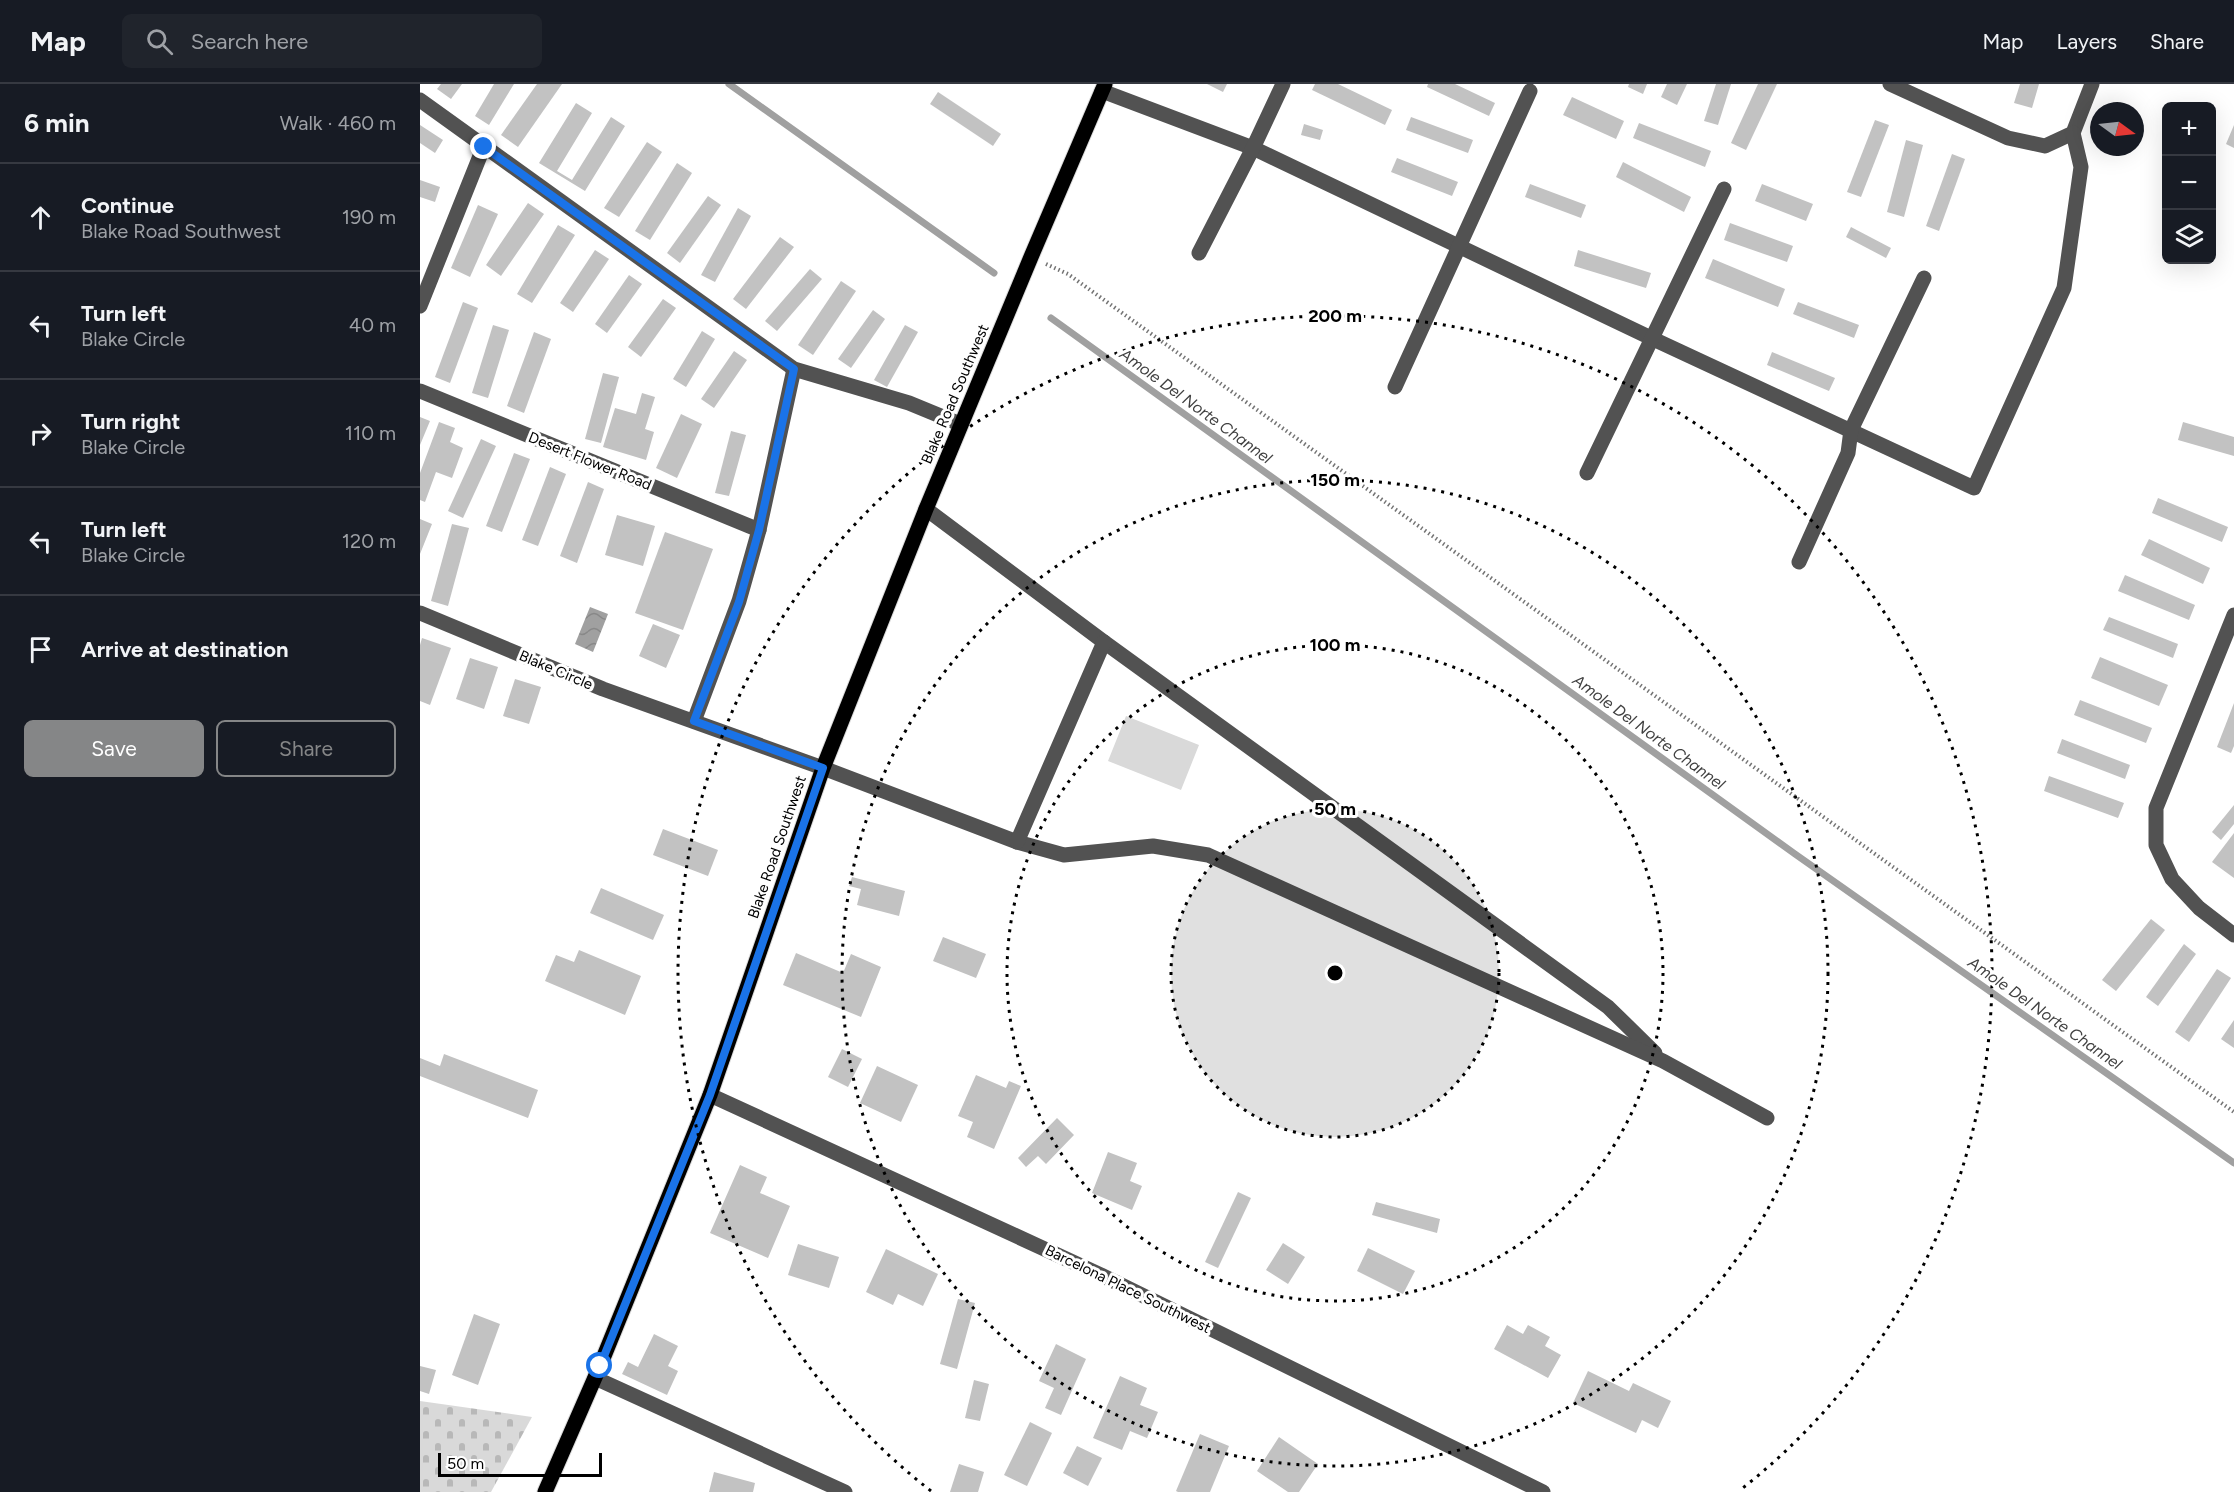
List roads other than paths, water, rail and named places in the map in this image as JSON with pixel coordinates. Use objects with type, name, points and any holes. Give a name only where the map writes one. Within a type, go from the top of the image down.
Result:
[{"type":"main road","name":"Blake Road Southwest","points":[[545,1492],[595,1378],[710,1095],[823,768],[926,509],[1030,257],[1104,88]]},
{"type":"street","points":[[1199,253],[1283,84]]},
{"type":"street","points":[[1890,84],[2008,138],[2045,146],[2073,133]]},
{"type":"street","points":[[1104,88],[1253,148],[1651,338],[1974,488],[2064,288],[2081,167],[2073,133],[2092,84]]},
{"type":"street","points":[[1395,387],[1530,91]]},
{"type":"street","points":[[420,100],[794,369],[909,403],[960,424]]},
{"type":"street","points":[[420,306],[484,147]]},
{"type":"street","points":[[1587,473],[1724,189]]},
{"type":"street","points":[[1799,562],[1848,453],[1851,430],[1924,278]]},
{"type":"street","points":[[694,721],[739,602],[759,530],[794,369]]},
{"type":"street","name":"Desert Flower Road","points":[[420,391],[759,530]]},
{"type":"street","points":[[926,509],[1104,642],[1608,1007],[1663,1061],[1767,1118]]},
{"type":"street","name":"Blake Circle","points":[[420,614],[603,689],[823,768],[1017,842],[1064,855],[1153,846],[1208,855],[1663,1061]]},
{"type":"street","points":[[2234,615],[2231,633],[2156,808],[2156,845],[2172,879],[2199,908],[2234,935]]},
{"type":"street","points":[[1017,842],[1104,642]]},
{"type":"street","name":"Barcelona Place Southwest","points":[[710,1095],[1101,1275],[1543,1492]]},
{"type":"street","points":[[595,1378],[845,1492]]},
{"type":"water","points":[[590,607],[608,614],[593,652],[575,644]]},
{"type":"waterway","name":"Amole Del Norte Channel","points":[[729,84],[994,273]]},
{"type":"waterway","name":"Amole Del Norte Channel","points":[[1051,318],[1795,854],[2234,1163]]}]
